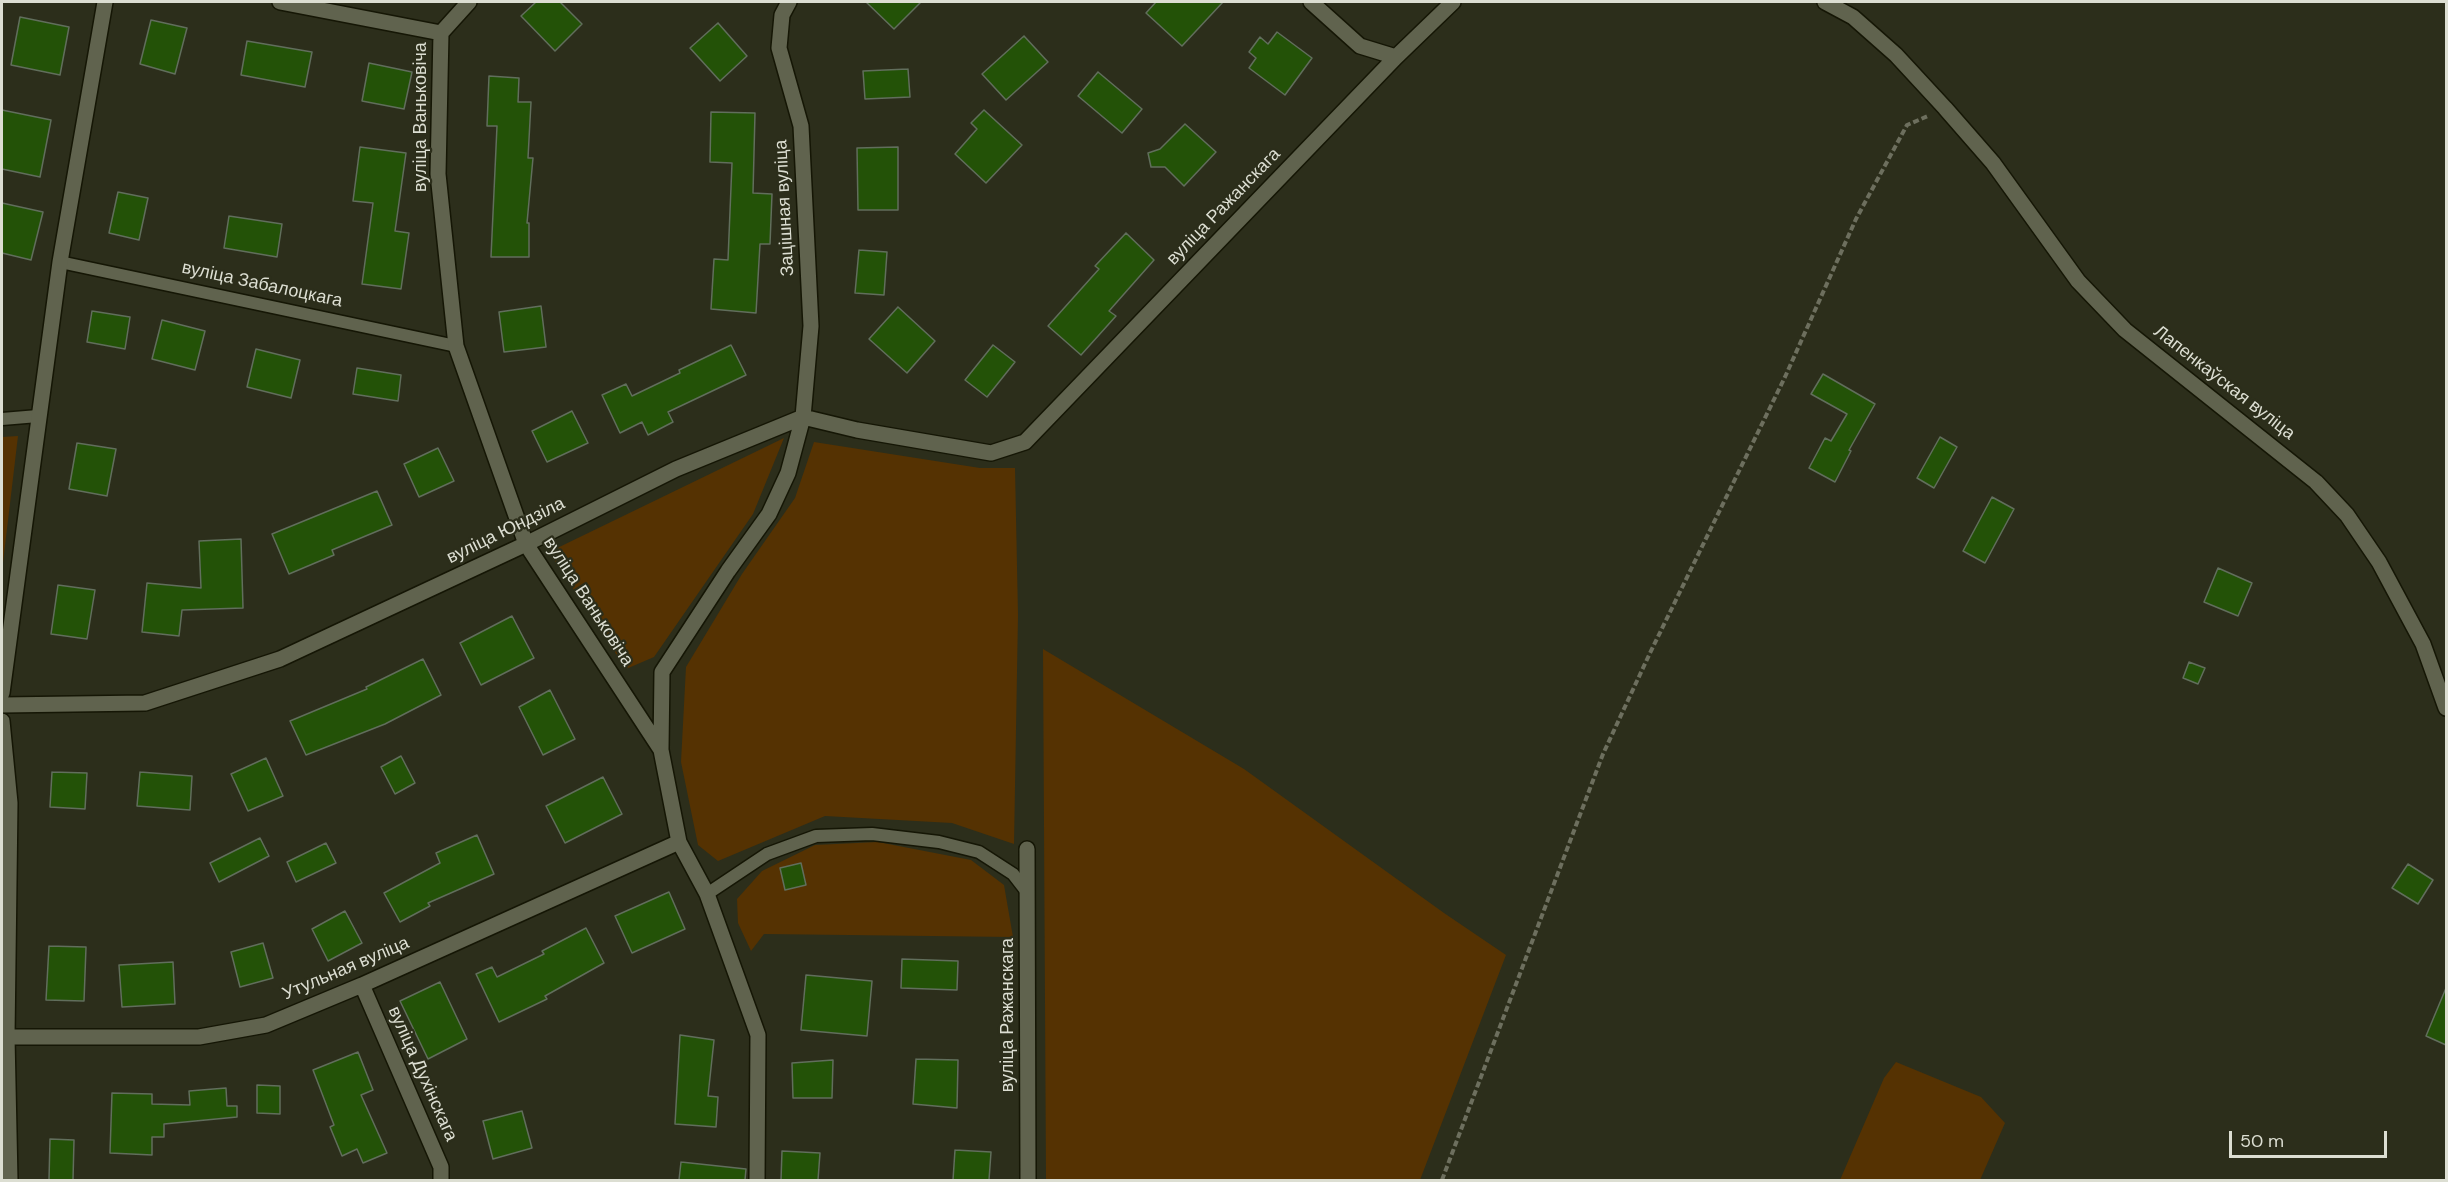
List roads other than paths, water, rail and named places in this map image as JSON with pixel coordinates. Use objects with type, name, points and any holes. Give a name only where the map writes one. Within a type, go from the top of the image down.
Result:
[{"type":"street","points":[[2,693],[60,262],[105,2]]},
{"type":"street","points":[[280,2],[441,33]]},
{"type":"street","name":"вуліца Ваньковіча","points":[[469,2],[441,33],[438,174],[456,345],[526,544],[662,750],[679,842],[707,894],[758,1035],[757,1180]]},
{"type":"street","name":"Зацішная вуліца","points":[[662,750],[662,672],[728,571],[769,514],[788,473],[803,417],[811,326],[801,126],[779,48],[782,15],[789,2]]},
{"type":"street","points":[[1311,2],[1360,46],[1396,57]]},
{"type":"street","name":"вуліца Ражанскага","points":[[803,417],[991,453],[1025,442],[1396,57],[1453,2]]},
{"type":"street","name":"Лапенкаўская вуліца","points":[[1825,2],[1853,17],[1896,55],[1945,108],[1993,163],[2078,281],[2125,330],[2316,482],[2347,515],[2379,562],[2423,644],[2446,708]]},
{"type":"street","name":"вуліца Юндзіла","points":[[2,705],[145,704],[280,659],[526,544],[676,469],[803,417]]},
{"type":"street","points":[[2,722],[10,803],[7,1037],[10,1180]]},
{"type":"street","name":"Утульная вуліца","points":[[7,1037],[199,1037],[266,1025],[362,985],[679,842]]},
{"type":"street","name":"вуліца Ражанскага","points":[[1027,849],[1029,1180]]},
{"type":"street","name":"вуліца Духінскага","points":[[362,985],[441,1167],[441,1180]]},
{"type":"lane","name":"вуліца Забалоцкага","points":[[60,262],[456,345]]},
{"type":"lane","points":[[2,420],[38,416]]},
{"type":"lane","points":[[707,894],[767,854],[816,836],[872,834],[939,842],[979,852],[1013,874],[1027,892]]}]
